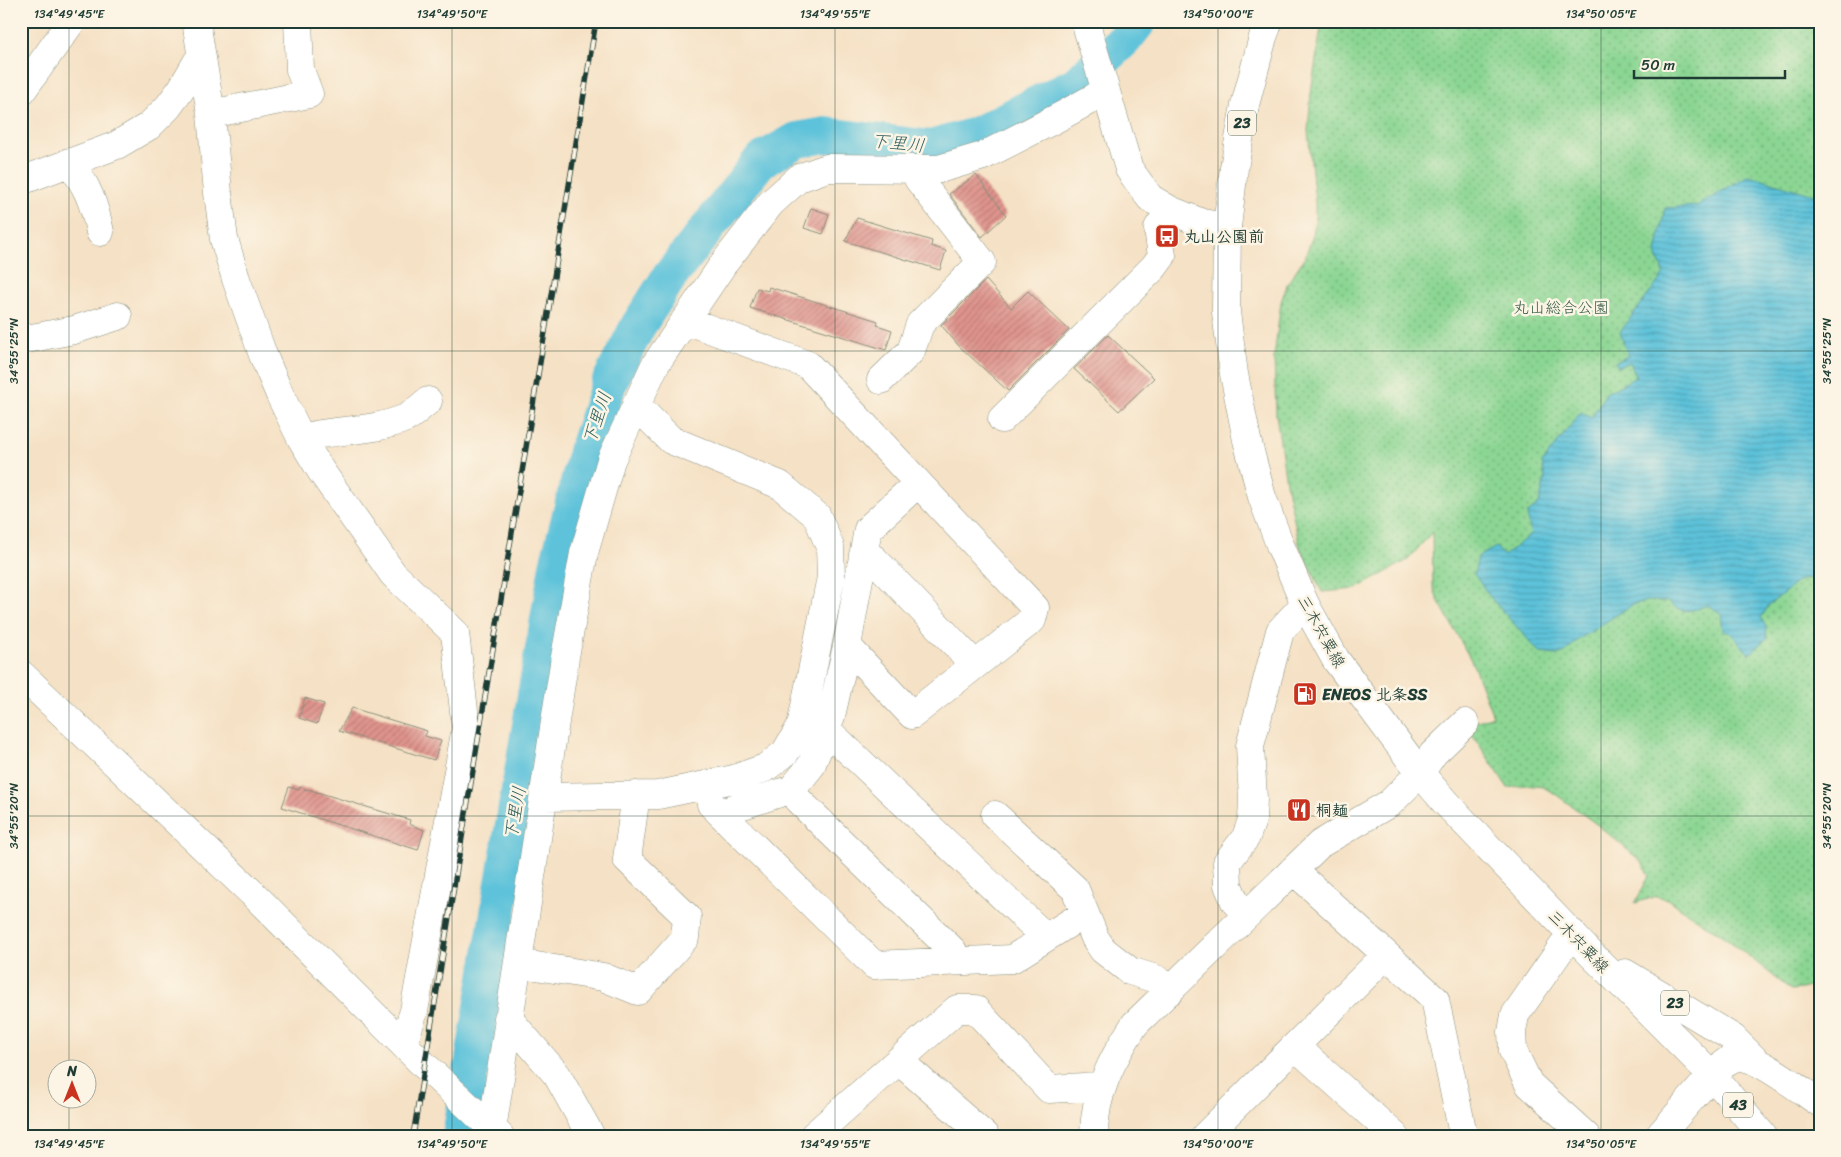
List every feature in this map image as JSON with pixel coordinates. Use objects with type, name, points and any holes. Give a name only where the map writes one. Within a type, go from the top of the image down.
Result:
[{"type":"street","points":[[21,92],[72,21]]},
{"type":"street","points":[[196,21],[211,114],[224,239],[263,355],[301,438],[321,471],[393,574],[455,633],[466,728],[414,1011],[403,1044]]},
{"type":"street","points":[[211,114],[308,94],[300,70],[298,21]]},
{"type":"street","name":"三木宍粟線","points":[[1269,21],[1245,105],[1234,168],[1227,227],[1226,312],[1234,374],[1247,440],[1262,496],[1280,545],[1305,604],[1336,660],[1420,773],[1452,809],[1712,1075]]},
{"type":"street","points":[[1087,29],[1129,169],[1150,198],[1170,210],[1202,223],[1227,227]]},
{"type":"street","points":[[21,181],[117,145],[149,126],[168,107],[182,88],[196,62],[202,60]]},
{"type":"street","points":[[492,1130],[565,657],[584,554],[611,460],[655,365],[724,263],[770,203],[799,178],[827,168],[939,169],[983,156],[1106,91]]},
{"type":"street","points":[[69,162],[82,179],[95,208],[100,232]]},
{"type":"street","points":[[881,380],[911,350],[920,324],[982,262],[918,179],[917,169]]},
{"type":"street","points":[[1002,419],[1154,268],[1162,256],[1158,228],[1170,210]]},
{"type":"street","points":[[21,340],[74,330],[118,316]]},
{"type":"street","points":[[685,320],[808,365],[1035,608],[1032,620],[912,715],[847,646]]},
{"type":"street","points":[[301,438],[317,434],[380,426],[408,417],[428,401]]},
{"type":"street","points":[[544,797],[658,795],[734,778],[765,768],[785,753],[801,726],[831,577],[830,547],[817,516],[780,485],[671,440],[636,405]]},
{"type":"street","points":[[918,483],[868,529],[847,646],[831,716],[811,766],[792,789],[734,808],[717,810],[874,965],[1012,959],[1071,922],[1086,916]]},
{"type":"street","points":[[863,555],[874,559],[975,665]]},
{"type":"street","points":[[1247,915],[1235,902],[1228,885],[1227,862],[1246,838],[1252,820],[1253,799],[1250,746],[1280,631],[1305,604]]},
{"type":"street","points":[[21,674],[253,894],[492,1130]]},
{"type":"street","points":[[1094,1136],[1094,1123],[1102,1086],[1116,1053],[1135,1024],[1320,844],[1390,803],[1420,773],[1433,754],[1465,723]]},
{"type":"street","points":[[825,730],[832,734],[1035,927],[1043,939]]},
{"type":"street","points":[[792,789],[798,800],[953,951],[954,961]]},
{"type":"street","points":[[518,963],[603,977],[638,991],[685,938],[687,916],[627,859],[636,795]]},
{"type":"street","points":[[994,815],[1075,889],[1095,938],[1103,950],[1130,971],[1156,979],[1170,990]]},
{"type":"street","points":[[1293,870],[1435,999],[1463,1134],[1461,1136]]},
{"type":"street","points":[[1581,942],[1515,1015],[1512,1032],[1513,1051],[1528,1084],[1586,1136]]},
{"type":"street","name":"23","points":[[1581,942],[1733,1038],[1755,1060],[1820,1103]]},
{"type":"street","points":[[1205,1136],[1386,955]]},
{"type":"street","points":[[814,1135],[957,1009],[976,1009],[1049,1089],[1102,1086]]},
{"type":"street","points":[[508,1018],[557,1075],[591,1136]]},
{"type":"street","points":[[1295,1046],[1395,1136]]},
{"type":"street","points":[[1659,1136],[1724,1062],[1738,1057],[1755,1060]]},
{"type":"street","points":[[899,1060],[985,1136]]},
{"type":"street","name":"43","points":[[1712,1075],[1763,1136]]},
{"type":"green space","name":"丸山総合公園","points":[[1322,21],[1820,21],[1820,984],[1791,990],[1727,939],[1667,899],[1657,896],[1635,903],[1649,876],[1642,862],[1599,826],[1554,793],[1543,787],[1525,785],[1508,788],[1466,725],[1493,716],[1472,662],[1437,598],[1433,585],[1432,532],[1408,560],[1356,589],[1322,592],[1300,547],[1286,483],[1276,414],[1274,357],[1281,302],[1287,284],[1305,257],[1315,224],[1315,202],[1308,131],[1311,92]]},
{"type":"water","points":[[1749,175],[1820,197],[1820,577],[1801,579],[1769,605],[1761,618],[1766,627],[1767,638],[1749,654],[1731,633],[1723,631],[1721,613],[1707,605],[1691,610],[1682,610],[1667,601],[1646,601],[1632,605],[1578,640],[1564,653],[1556,655],[1540,653],[1491,598],[1474,574],[1478,557],[1496,547],[1504,556],[1531,534],[1527,514],[1539,504],[1545,479],[1542,463],[1581,412],[1591,418],[1606,393],[1636,377],[1630,362],[1618,367],[1615,362],[1628,356],[1620,332],[1664,274],[1656,253],[1665,208],[1697,206]]},
{"type":"building","points":[[976,175],[1006,215],[982,237],[949,194]]},
{"type":"building","points":[[811,208],[829,214],[823,234],[804,228]]},
{"type":"building","points":[[857,218],[932,241],[931,246],[946,251],[940,270],[845,241]]},
{"type":"building","points":[[986,280],[1011,308],[1028,291],[1069,330],[1008,391],[959,346],[941,325]]},
{"type":"building","points":[[769,287],[878,321],[877,325],[892,330],[886,350],[750,308],[757,288],[768,291]]},
{"type":"building","points":[[1108,335],[1154,378],[1119,411],[1074,369]]},
{"type":"building","points":[[305,698],[324,704],[317,724],[299,718]]},
{"type":"building","points":[[352,708],[427,731],[425,736],[441,741],[434,760],[339,731]]},
{"type":"building","points":[[289,787],[299,790],[300,787],[410,820],[409,824],[424,830],[418,850],[282,807]]},
{"type":"waterway","name":"下里川","points":[[460,1136],[557,566],[586,451],[610,381],[638,326],[670,276],[760,161],[797,140],[826,135],[931,148],[975,135],[1076,84],[1125,39],[1139,21]]},
{"type":"railway","points":[[413,1136],[596,21]]},
{"type":"place","name":"丸山公園前","points":[[1167,236]]},
{"type":"place","name":"ENEOS 北条SS","points":[[1305,694]]},
{"type":"place","name":"桐麺","points":[[1299,810]]}]
